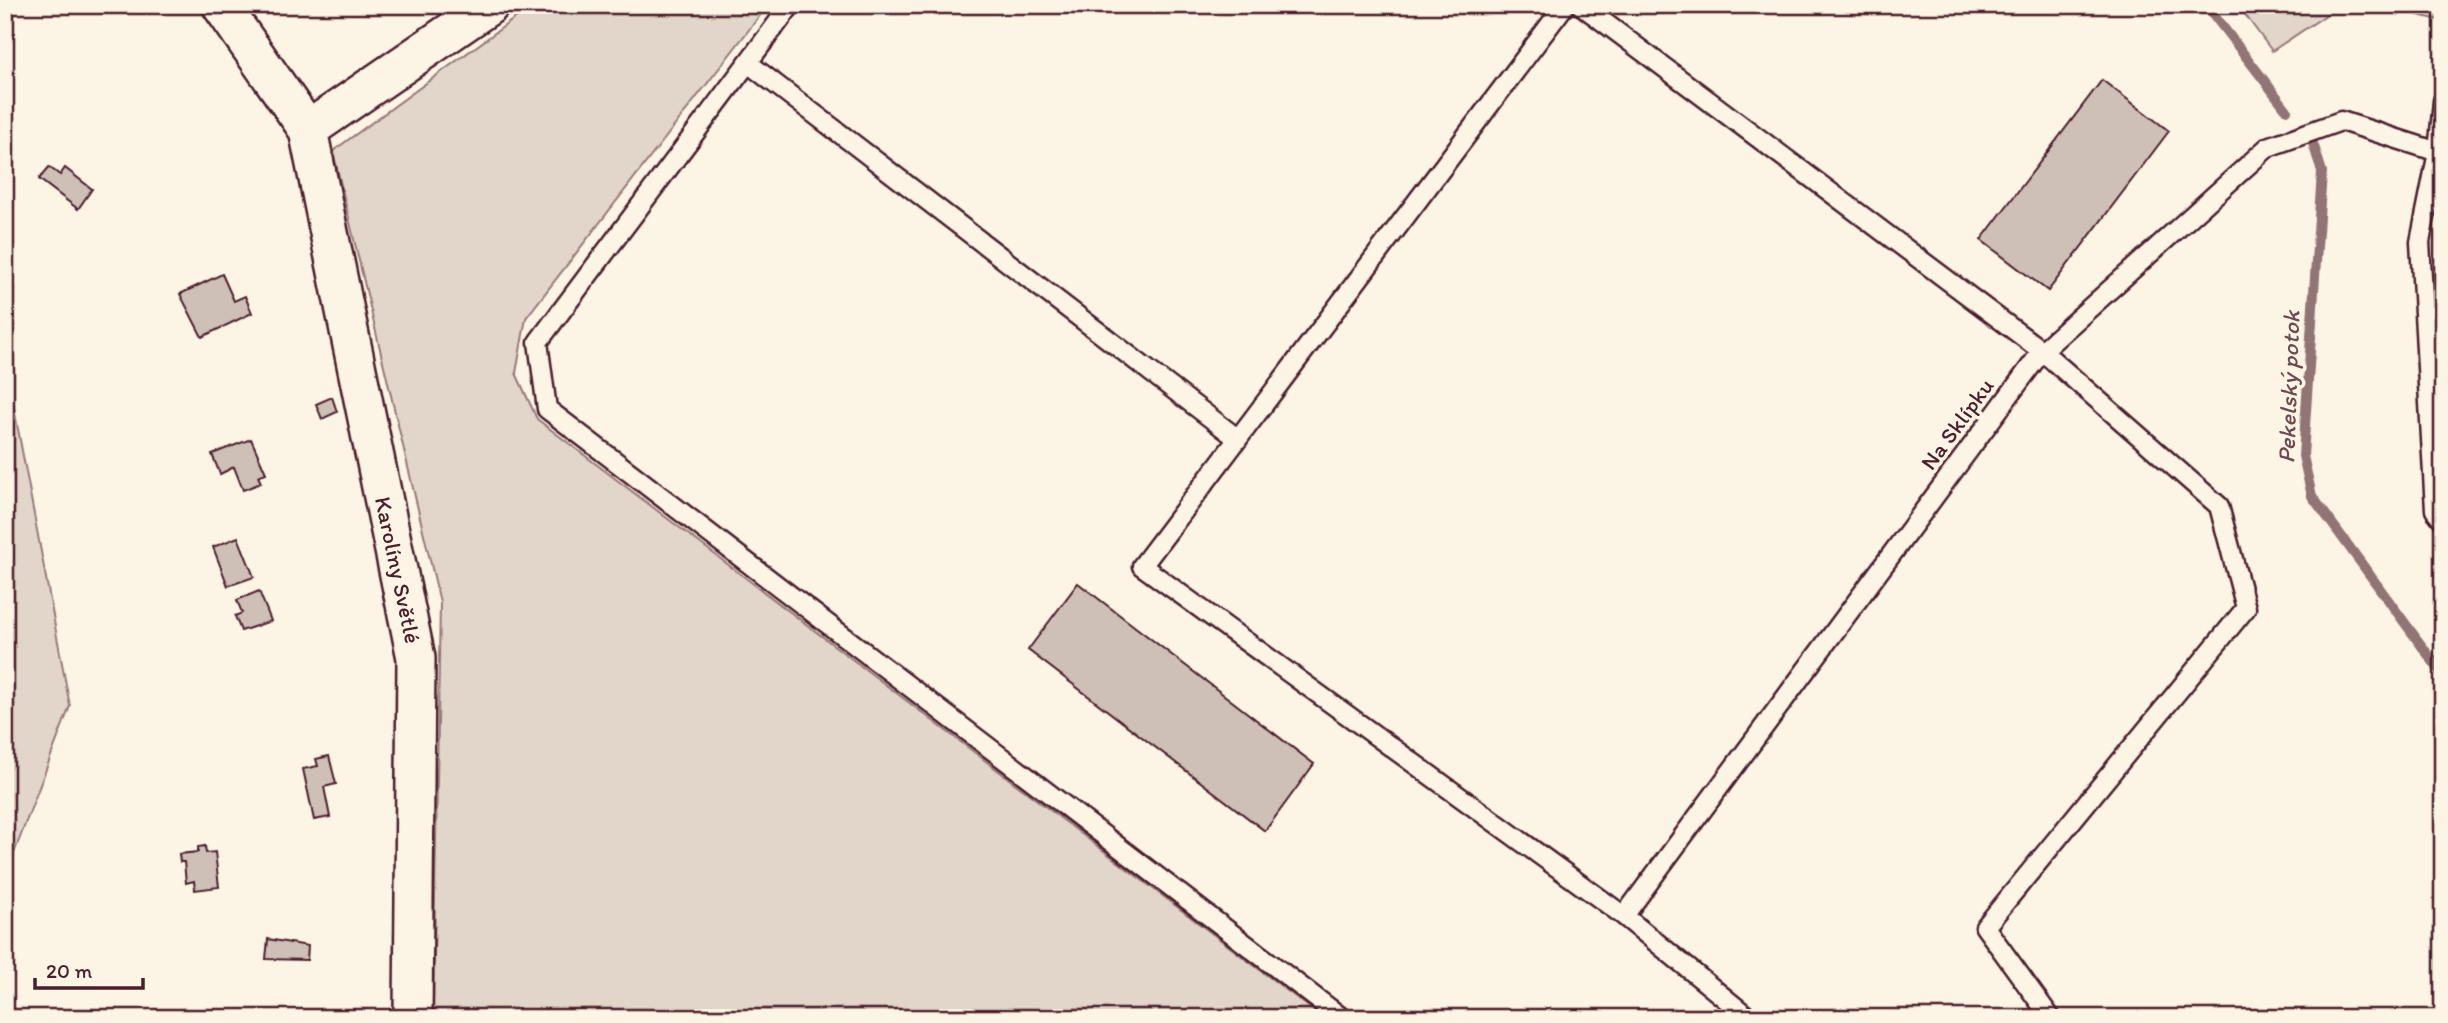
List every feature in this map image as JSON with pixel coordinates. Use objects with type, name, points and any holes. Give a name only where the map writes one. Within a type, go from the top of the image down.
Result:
[{"type":"street","name":"Karolíny Světlé","points":[[221,5],[308,130],[416,658],[413,1018]]},
{"type":"street","points":[[308,130],[490,5]]},
{"type":"lane","points":[[791,5],[538,342],[547,409],[1342,1018]]},
{"type":"lane","points":[[1565,5],[1142,566],[1624,916],[1749,1018]]},
{"type":"lane","points":[[1581,5],[2042,351],[2219,506],[2246,608],[1984,927],[2051,1018]]},
{"type":"lane","points":[[748,62],[1238,439]]},
{"type":"lane","points":[[2443,101],[2440,153],[2420,242],[2435,510],[2443,520]]},
{"type":"lane","name":"Na Sklípku","points":[[1624,916],[2042,351],[2268,147],[2341,121],[2440,153]]},
{"type":"shaded area","points":[[533,5],[768,5],[526,318],[516,373],[537,419],[1323,1018],[433,1018],[440,602],[333,151]]},
{"type":"shaded area","points":[[2238,5],[2341,5],[2272,51]]},
{"type":"shaded area","points":[[2410,5],[2443,5],[2443,21],[2406,12]]},
{"type":"shaded area","points":[[5,360],[70,706],[5,877]]},
{"type":"building","points":[[2102,80],[2169,131],[2048,291],[1981,240]]},
{"type":"building","points":[[49,167],[60,175],[65,168],[92,189],[78,209],[39,179]]},
{"type":"building","points":[[222,274],[234,301],[245,296],[252,313],[202,337],[180,294]]},
{"type":"building","points":[[332,397],[337,412],[322,419],[316,404]]},
{"type":"building","points":[[251,439],[266,473],[258,476],[261,483],[243,490],[234,467],[220,474],[212,454]]},
{"type":"building","points":[[238,537],[254,577],[228,586],[213,547]]},
{"type":"building","points":[[1078,583],[1314,764],[1265,831],[1028,650]]},
{"type":"building","points":[[259,591],[271,621],[241,631],[235,616],[242,613],[237,600]]},
{"type":"building","points":[[329,756],[336,784],[324,787],[330,817],[314,820],[303,769],[318,766],[316,759]]},
{"type":"building","points":[[205,846],[206,853],[215,852],[219,887],[195,890],[194,881],[186,883],[184,862],[180,862],[179,854],[198,852],[198,847]]},
{"type":"building","points":[[268,939],[308,946],[307,960],[266,959]]},
{"type":"waterway","name":"Pekelský potok","points":[[2206,5],[2287,110]]},
{"type":"waterway","name":"Pekelský potok","points":[[2313,143],[2322,172],[2303,456],[2312,496],[2443,675]]}]
